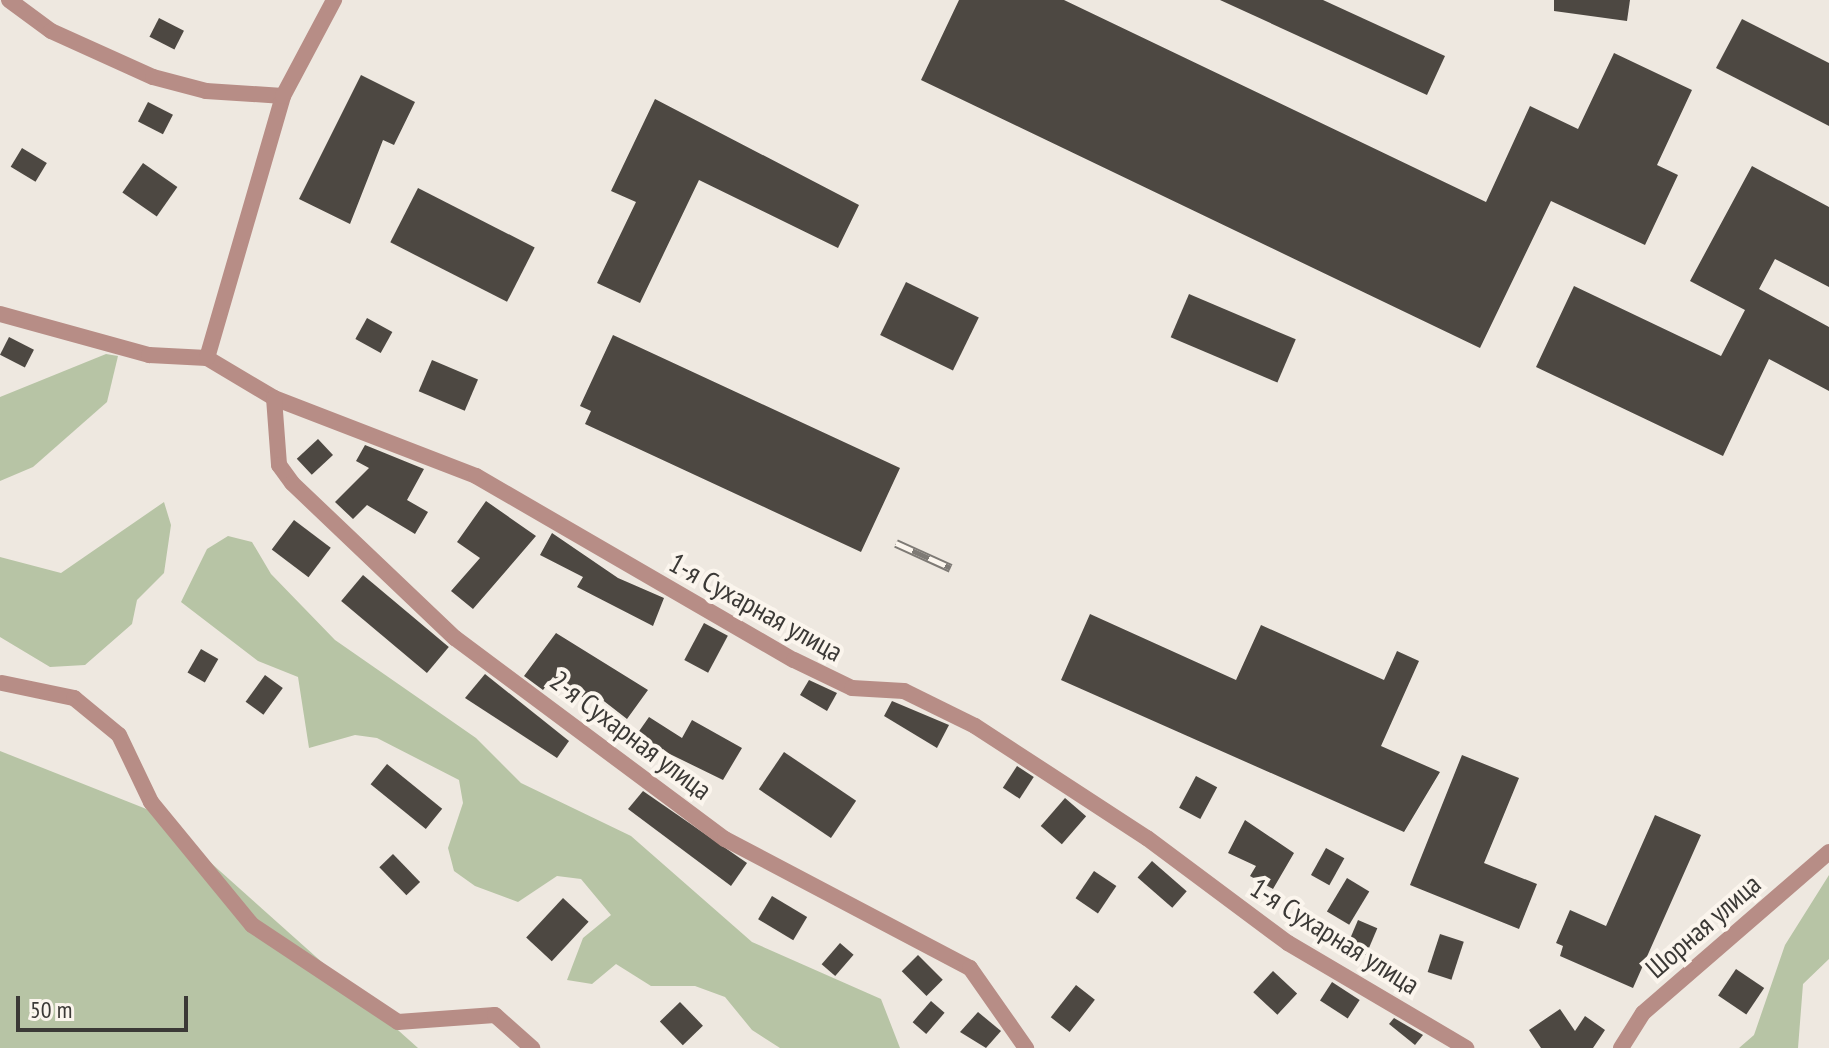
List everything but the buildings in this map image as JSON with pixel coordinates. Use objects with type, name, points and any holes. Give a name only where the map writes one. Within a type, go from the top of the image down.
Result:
[{"type":"street","points":[[9,0],[51,31],[153,77],[206,91],[283,96]]},
{"type":"street","points":[[0,314],[149,355],[207,358],[283,96],[334,0]]},
{"type":"street","name":"1-я Сухарная улица","points":[[207,358],[274,398],[476,476],[852,688],[904,691],[975,726],[1147,838],[1288,943],[1466,1048]]},
{"type":"street","name":"2-я Сухарная улица","points":[[274,398],[279,465],[292,483],[455,638],[725,839],[970,968],[1026,1048]]},
{"type":"street","points":[[2,683],[46,686],[74,698],[119,735],[151,802],[252,925],[398,1022],[495,1015],[532,1048]]},
{"type":"street","name":"Шорная улица","points":[[1621,1048],[1643,1013],[1829,852]]},
{"type":"green space","points":[[106,354],[118,356],[107,402],[33,467],[0,481],[0,397]]},
{"type":"green space","points":[[164,502],[171,525],[164,573],[137,600],[132,624],[85,665],[50,667],[0,637],[0,557],[61,573]]},
{"type":"green space","points":[[228,536],[252,542],[271,574],[335,640],[476,738],[521,783],[631,836],[752,942],[881,999],[900,1048],[780,1048],[752,1030],[725,997],[695,986],[651,986],[616,964],[592,984],[567,980],[583,938],[611,915],[581,879],[557,876],[518,902],[475,886],[454,871],[448,848],[463,803],[459,780],[377,738],[355,735],[309,748],[298,677],[258,661],[181,602],[207,549]]},
{"type":"green space","points":[[0,751],[154,812],[418,1048],[0,1048]]},
{"type":"green space","points":[[1829,875],[1829,959],[1803,984],[1798,1048],[1739,1048],[1754,1035],[1785,945]]},
{"type":"railway","points":[[896,543],[951,568]]}]
